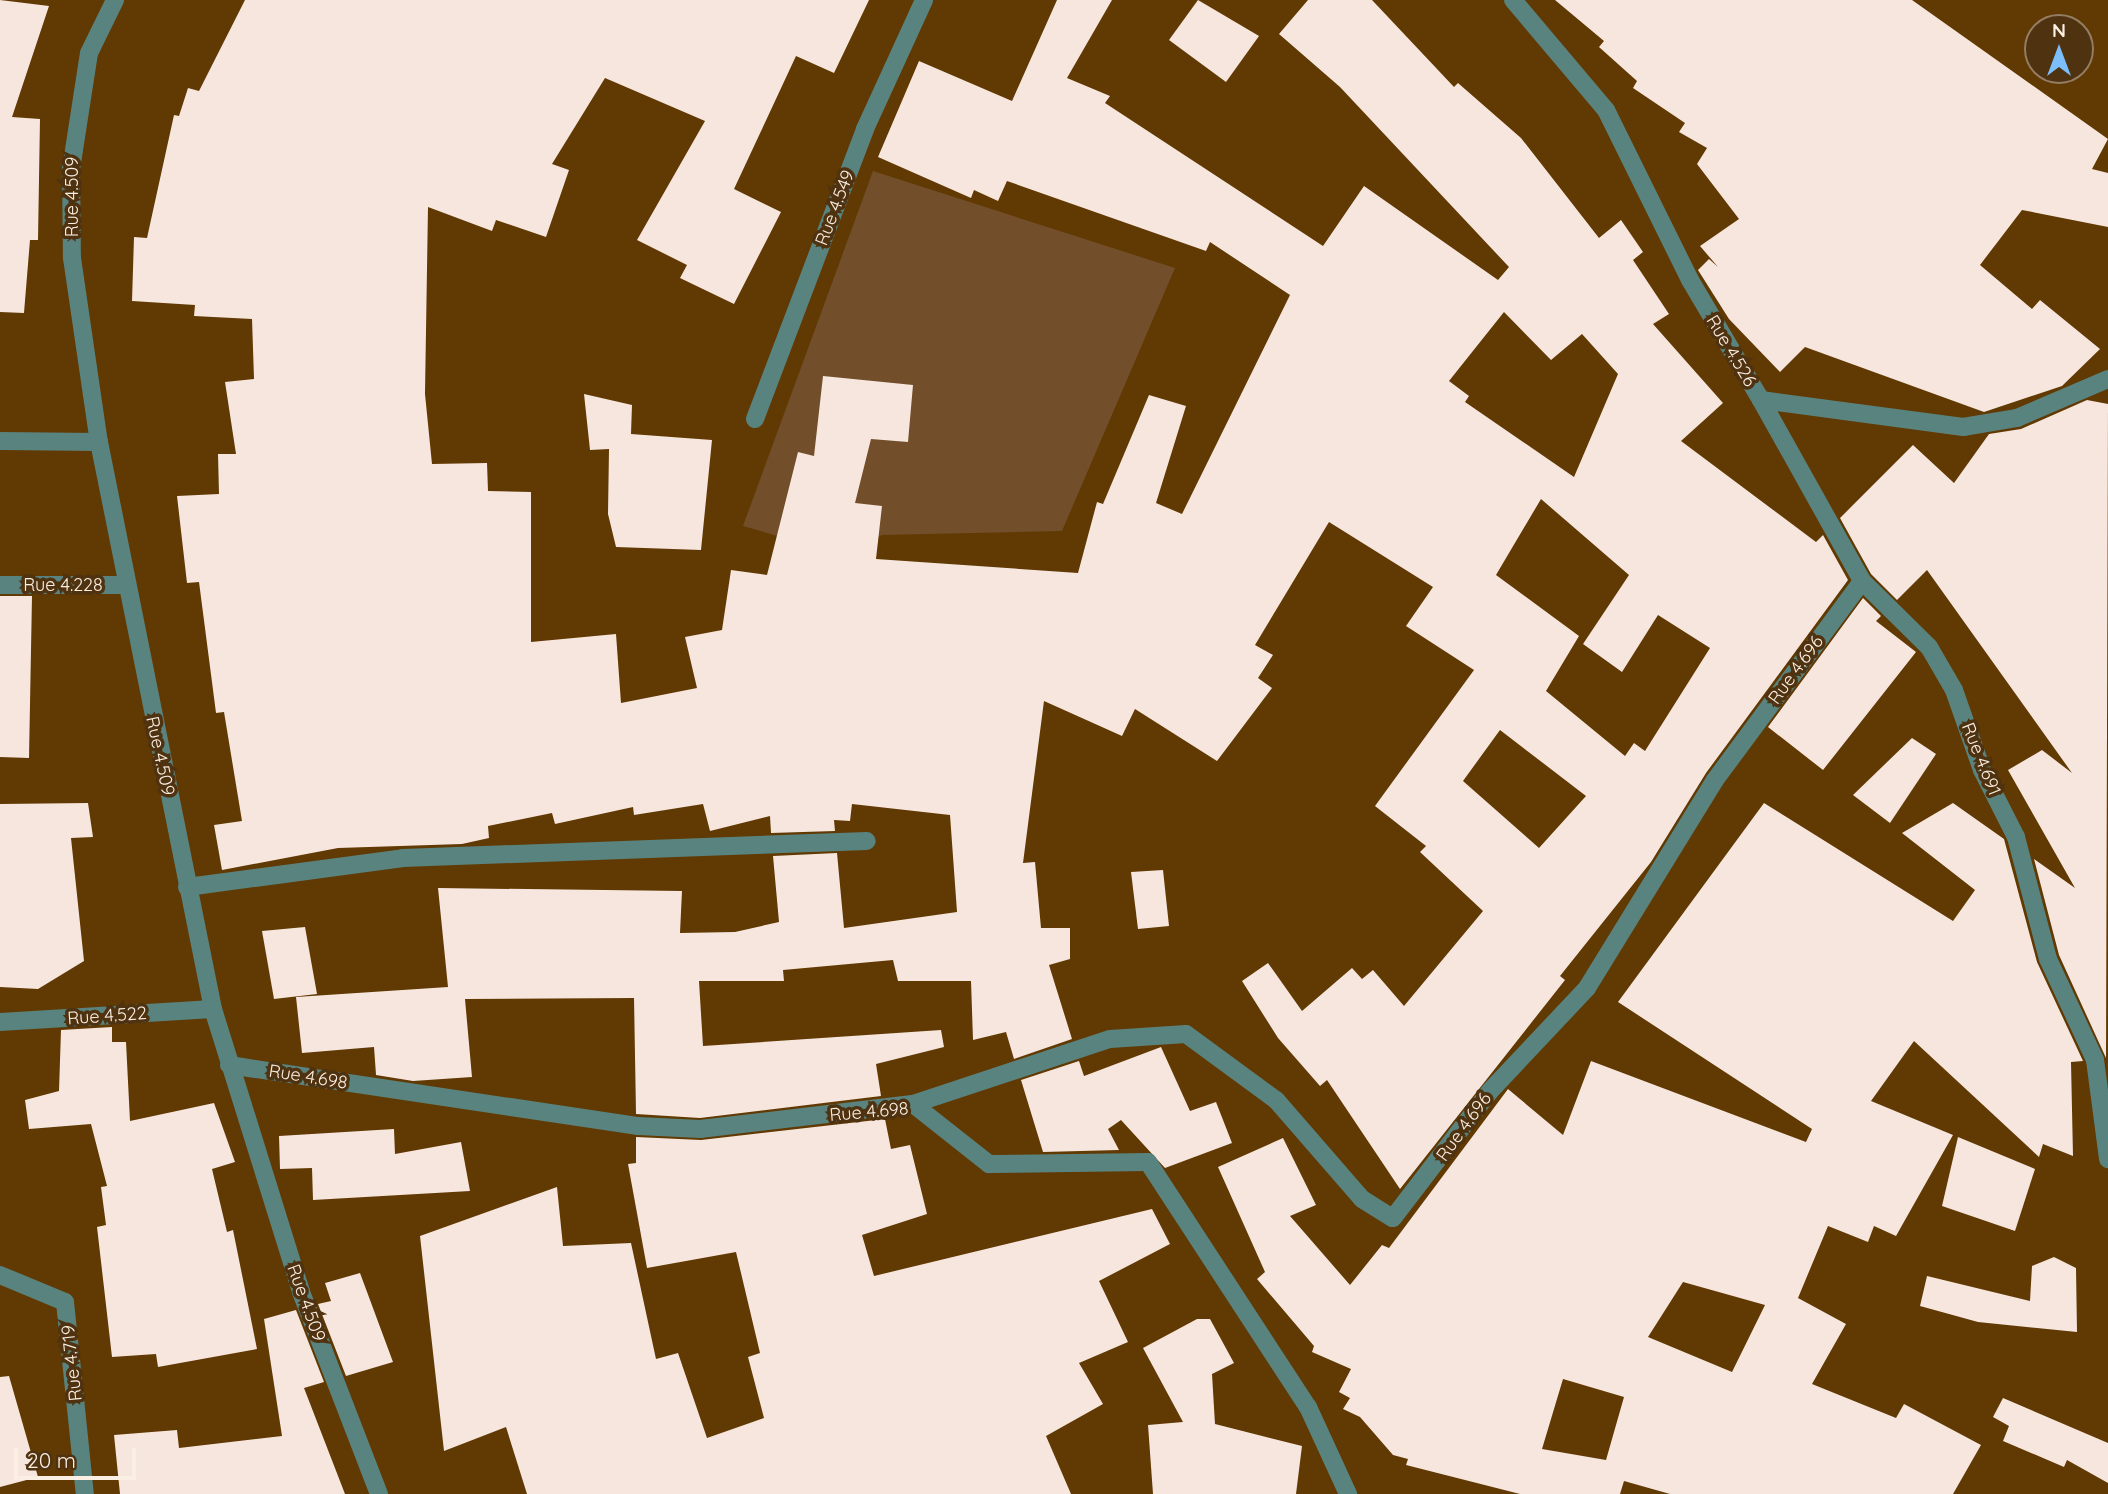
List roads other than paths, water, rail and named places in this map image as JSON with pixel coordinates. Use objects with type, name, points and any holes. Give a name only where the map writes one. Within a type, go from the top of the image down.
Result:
[{"type":"street","name":"Rue 4.509","points":[[115,0],[89,52],[71,169],[72,258],[99,442],[125,585],[213,1009],[301,1292],[379,1494]]},
{"type":"street","name":"Rue 4.549","points":[[755,419],[865,130],[924,0]]},
{"type":"street","name":"Rue 4.526","points":[[1513,0],[1606,110],[1689,281],[1761,401],[1963,428],[2017,418],[2108,379]]},
{"type":"street","name":"Rue 4.691","points":[[1761,401],[1862,580],[1928,647],[1954,690],[1982,770],[2016,837],[2048,960],[2095,1060],[2108,1159]]},
{"type":"street","points":[[0,441],[99,442]]},
{"type":"street","name":"Rue 4.696","points":[[913,1104],[1110,1039],[1186,1034],[1276,1100],[1362,1199],[1393,1218],[1490,1091],[1587,988],[1715,780],[1862,580]]},
{"type":"street","name":"Rue 4.228","points":[[0,585],[125,585]]},
{"type":"street","points":[[187,887],[403,858],[867,841]]},
{"type":"street","name":"Rue 4.522","points":[[0,1022],[213,1009]]},
{"type":"street","name":"Rue 4.698","points":[[229,1065],[638,1126],[700,1129],[913,1104],[989,1164],[1148,1162],[1308,1407],[1348,1494]]},
{"type":"street","name":"Rue 4.719","points":[[0,1275],[65,1302],[85,1494]]}]
